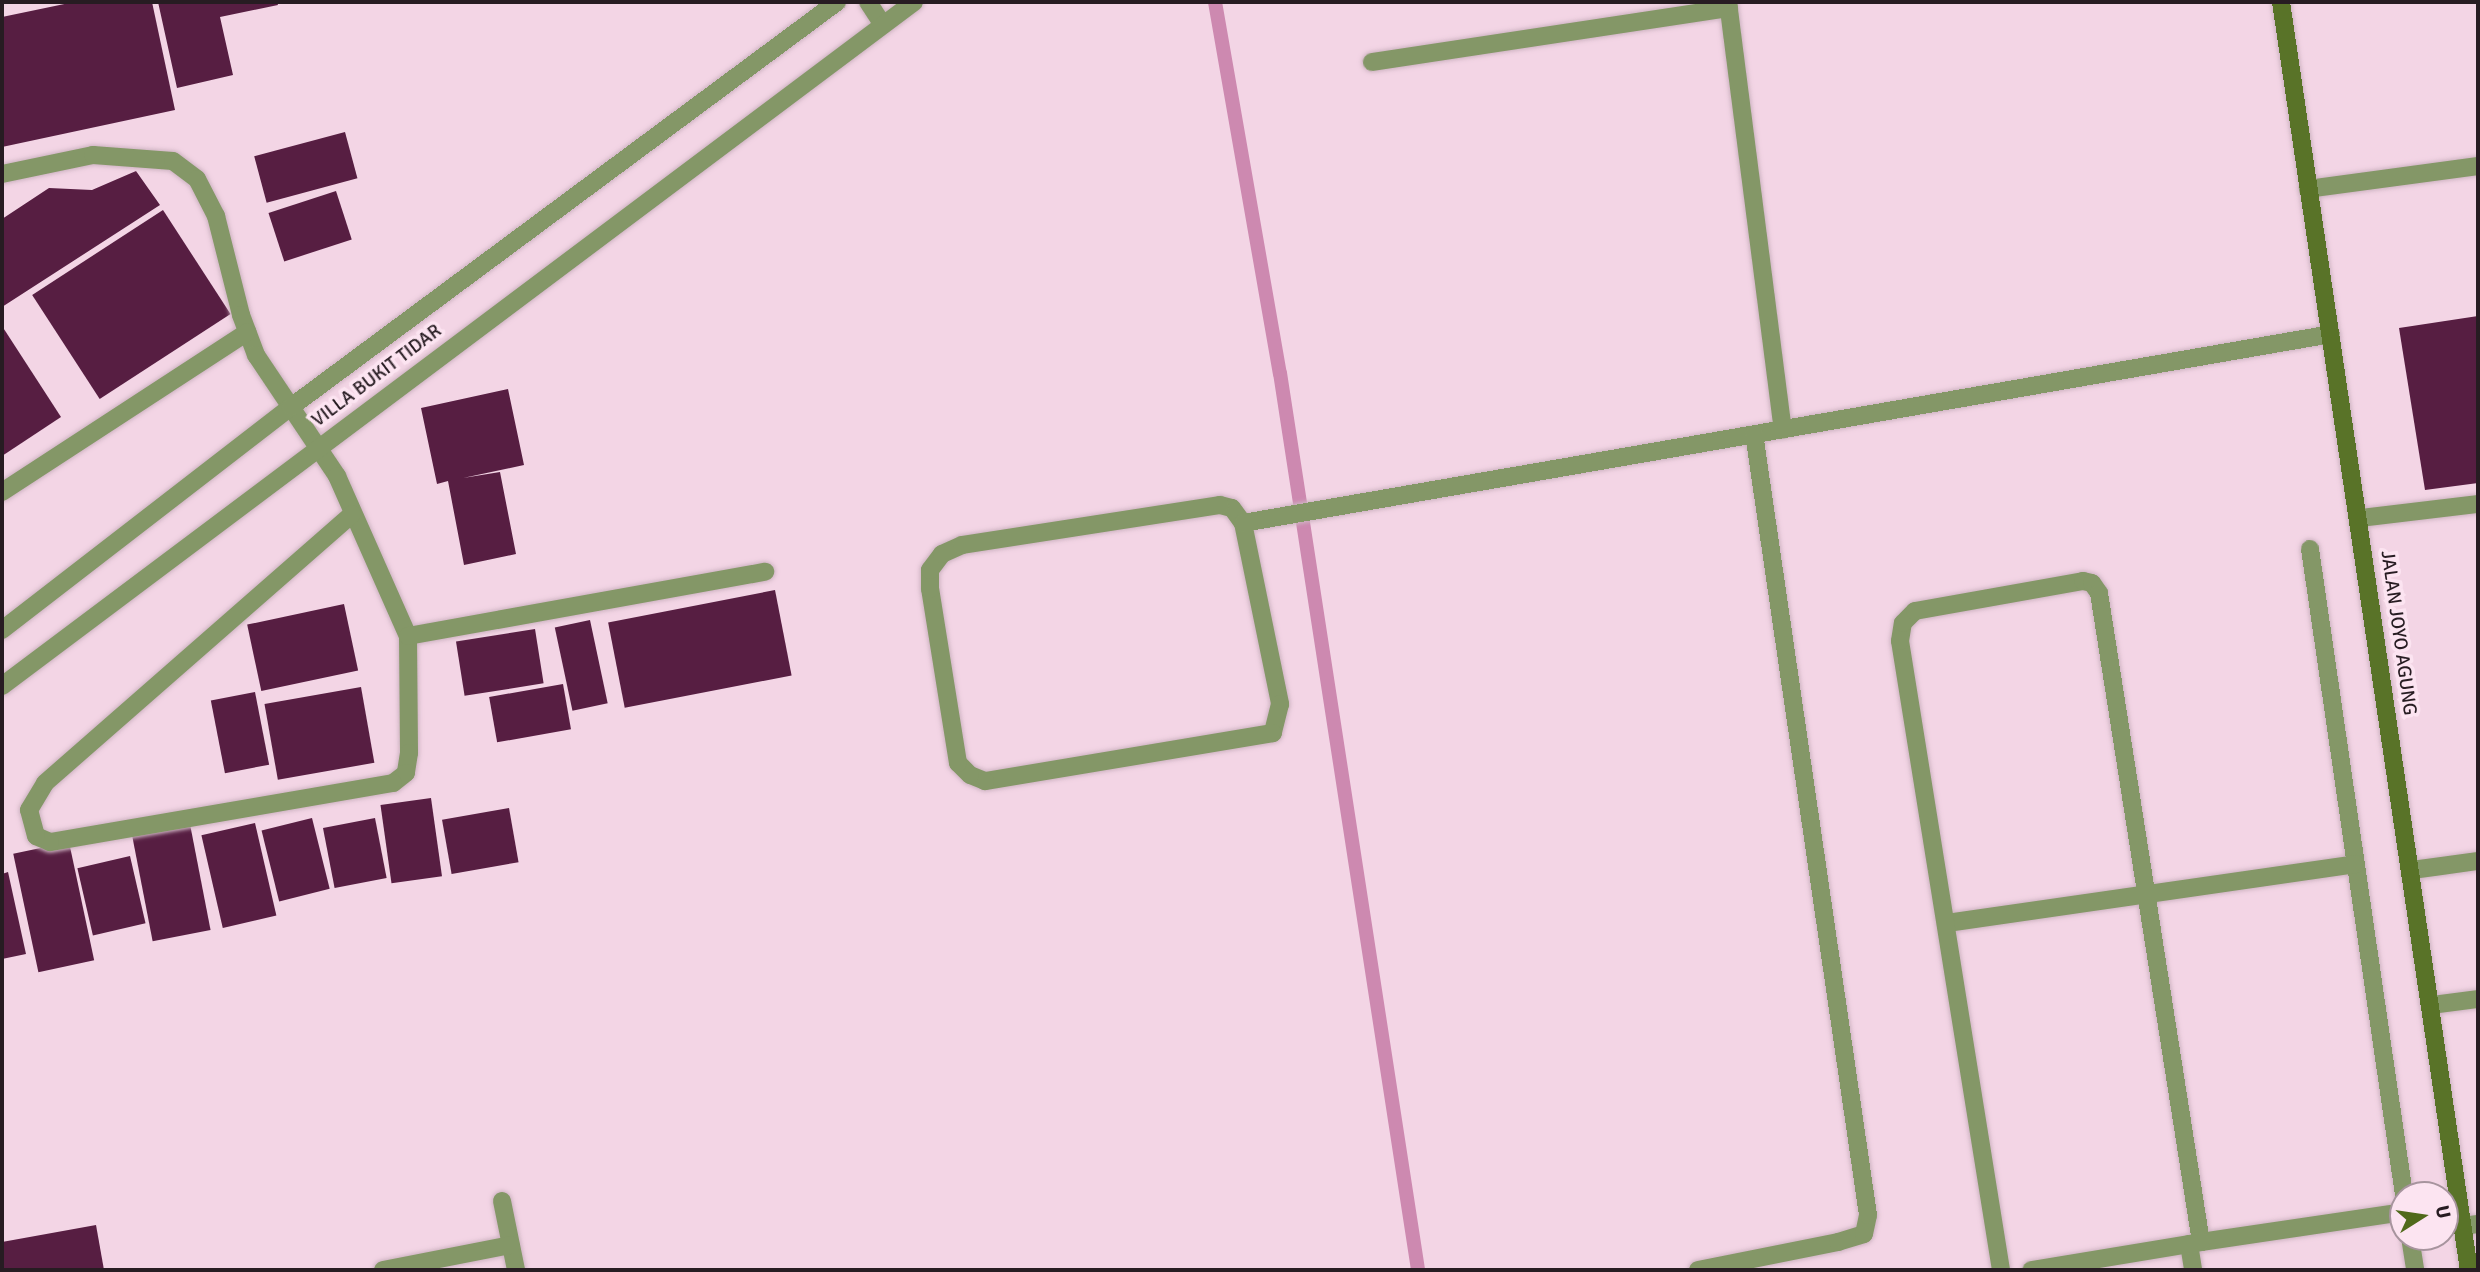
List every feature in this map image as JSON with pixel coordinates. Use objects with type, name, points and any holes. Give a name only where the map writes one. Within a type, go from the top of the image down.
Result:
[{"type":"main road","name":"JALAN JOYO AGUNG","points":[[2281,2],[2432,1004],[2470,1225],[2469,1270]]},
{"type":"street","name":"VILLA BUKIT TIDAR","points":[[2,630],[291,407],[837,2]]},
{"type":"street","points":[[868,2],[883,25]]},
{"type":"street","name":"VILLA BUKIT TIDAR","points":[[2,686],[778,101],[914,2]]},
{"type":"street","points":[[1371,62],[1728,5],[1783,429]]},
{"type":"street","points":[[2,174],[93,155],[173,161],[197,179],[216,216],[247,332],[256,355],[337,476],[408,636],[409,753],[406,774],[393,783],[51,842],[36,836],[29,810],[45,783],[352,514]]},
{"type":"street","points":[[2308,188],[2478,166]]},
{"type":"street","points":[[2,492],[247,332]]},
{"type":"street","points":[[1243,523],[2331,334]]},
{"type":"street","points":[[1698,1270],[1864,1234],[1868,1215],[1754,434]]},
{"type":"street","points":[[2360,518],[2478,504]]},
{"type":"street","points":[[1220,505],[1232,508],[1243,523],[1280,704],[1273,733],[985,781],[970,775],[958,763],[930,589],[930,570],[942,554],[962,545],[1220,505]]},
{"type":"street","points":[[2310,549],[2402,1181]]},
{"type":"street","points":[[408,636],[765,572]]},
{"type":"street","points":[[2001,1270],[1900,641],[1903,623],[1915,611],[2082,581],[2092,583],[2099,593],[2195,1243],[2193,1270]]},
{"type":"street","points":[[2412,870],[2478,862]]},
{"type":"street","points":[[1947,923],[2356,864]]},
{"type":"street","points":[[2432,1004],[2478,999]]},
{"type":"street","points":[[502,1201],[516,1270]]},
{"type":"street","points":[[2031,1270],[2389,1214]]},
{"type":"street","points":[[383,1270],[511,1245]]},
{"type":"street","points":[[2412,1251],[2415,1270]]},
{"type":"building","points":[[74,2],[152,2],[175,110],[2,147],[2,17]]},
{"type":"building","points":[[158,2],[277,2],[278,5],[220,17],[233,75],[177,88]]},
{"type":"building","points":[[345,132],[357,178],[267,203],[254,156]]},
{"type":"building","points":[[136,171],[160,205],[2,307],[2,219],[49,188],[92,190]]},
{"type":"building","points":[[336,191],[352,240],[284,261],[268,213]]},
{"type":"building","points":[[163,210],[231,314],[100,399],[32,295]]},
{"type":"building","points":[[2478,316],[2478,483],[2425,490],[2399,328]]},
{"type":"building","points":[[2,326],[61,417],[2,456]]},
{"type":"building","points":[[508,389],[524,465],[463,478],[500,472],[516,554],[464,565],[448,481],[437,484],[421,408]]},
{"type":"building","points":[[775,590],[792,675],[625,708],[608,622]]},
{"type":"building","points":[[344,604],[358,671],[261,691],[247,625]]},
{"type":"building","points":[[590,620],[608,703],[572,711],[555,627]]},
{"type":"building","points":[[535,629],[544,683],[465,696],[456,642]]},
{"type":"building","points":[[563,684],[571,729],[497,742],[489,697]]},
{"type":"building","points":[[361,687],[374,763],[278,780],[264,704]]},
{"type":"building","points":[[255,692],[269,765],[225,773],[211,701]]},
{"type":"building","points":[[431,798],[442,876],[391,883],[380,805]]},
{"type":"building","points":[[509,808],[519,862],[452,874],[442,820]]},
{"type":"building","points":[[312,818],[330,889],[279,901],[262,831]]},
{"type":"building","points":[[375,818],[387,878],[335,888],[323,828]]},
{"type":"building","points":[[189,819],[211,930],[153,941],[131,830]]},
{"type":"building","points":[[255,823],[276,916],[223,928],[201,835]]},
{"type":"building","points":[[69,842],[94,960],[38,972],[13,854]]},
{"type":"building","points":[[130,856],[146,923],[93,935],[77,868]]},
{"type":"building","points":[[8,872],[26,954],[2,959],[2,874]]},
{"type":"building","points":[[96,1225],[104,1270],[2,1270],[2,1242]]},
{"type":"waterway","points":[[1215,2],[1280,373],[1418,1270]]}]
